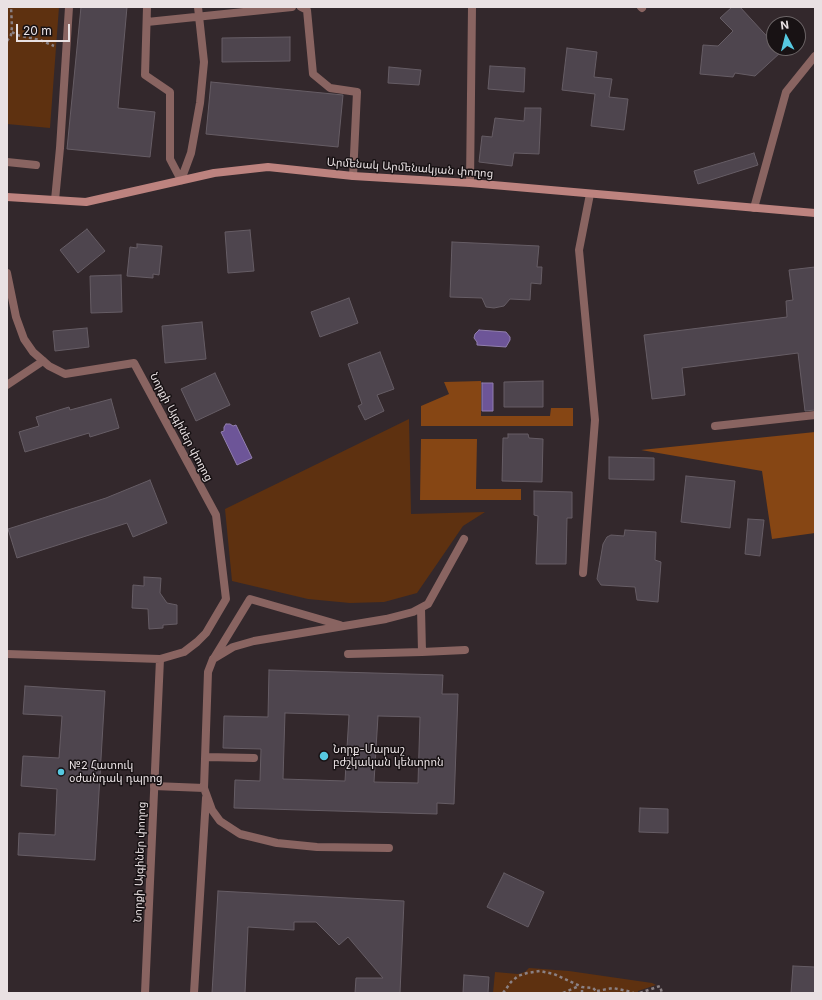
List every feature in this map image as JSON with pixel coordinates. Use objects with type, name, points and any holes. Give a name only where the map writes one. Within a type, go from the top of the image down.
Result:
[{"type":"main road","name":"Արմենակ Արմենակյան փողոց","points":[[7,197],[86,202],[214,173],[268,167],[353,176],[470,183],[815,213]]},
{"type":"street","points":[[55,200],[60,148],[69,7]]},
{"type":"street","points":[[146,7],[147,22],[145,75],[170,92],[170,159],[181,180]]},
{"type":"street","points":[[181,180],[191,153],[200,103],[204,62],[198,7]]},
{"type":"street","points":[[147,22],[292,7]]},
{"type":"street","points":[[301,7],[307,10],[313,74],[330,88],[357,92],[353,176]]},
{"type":"street","points":[[470,183],[472,7]]},
{"type":"street","points":[[754,208],[786,92],[815,56]]},
{"type":"street","points":[[7,162],[36,165]]},
{"type":"street","points":[[583,573],[594,420],[579,250],[590,194]]},
{"type":"street","name":"Նորքի Այգիներ փողոց","points":[[7,273],[16,317],[20,328],[30,348],[43,361],[65,374],[134,363],[216,515],[226,599],[206,633],[197,642],[184,652],[160,659],[7,654]]},
{"type":"street","points":[[7,385],[43,361]]},
{"type":"street","points":[[715,426],[815,415]]},
{"type":"street","points":[[213,659],[233,647],[254,641],[386,619],[413,612],[428,604],[464,539]]},
{"type":"street","points":[[194,993],[205,792],[208,672],[213,659],[250,599],[342,626]]},
{"type":"street","points":[[421,608],[422,652]]},
{"type":"street","points":[[348,654],[465,650]]},
{"type":"street","name":"Նորքի Այգիներ փողոց","points":[[145,993],[160,659]]},
{"type":"street","points":[[206,756],[254,758]]},
{"type":"street","points":[[154,786],[205,792]]},
{"type":"street","points":[[205,792],[212,810],[220,821],[232,830],[249,837],[277,843],[317,847],[389,848]]},
{"type":"path","points":[[7,41],[12,32],[12,7]]},
{"type":"path","points":[[12,32],[17,35],[29,36],[48,43],[59,48],[66,56]]},
{"type":"path","points":[[503,993],[511,982],[518,976],[540,971],[554,974],[580,986],[593,988],[597,992],[613,988],[633,993]]},
{"type":"path","points":[[563,993],[580,986]]},
{"type":"path","points":[[580,986],[582,993]]},
{"type":"path","points":[[640,993],[660,986],[662,993]]},
{"type":"shaded area","points":[[7,7],[59,7],[50,128],[7,124]]},
{"type":"shaded area","points":[[479,330],[506,332],[510,337],[510,340],[506,347],[477,345],[474,338],[475,334]]},
{"type":"shaded area","points":[[481,381],[481,416],[550,416],[551,408],[573,408],[573,426],[421,426],[421,406],[449,394],[444,382]]},
{"type":"shaded area","points":[[482,383],[493,383],[493,411],[482,411]]},
{"type":"shaded area","points":[[409,419],[411,514],[485,512],[463,526],[417,593],[384,602],[350,603],[308,599],[232,581],[225,509]]},
{"type":"shaded area","points":[[226,424],[233,426],[236,425],[252,458],[237,465],[221,432],[224,431]]},
{"type":"shaded area","points":[[815,432],[815,533],[772,539],[762,471],[641,450]]},
{"type":"shaded area","points":[[421,439],[477,439],[476,489],[521,489],[521,500],[420,500]]},
{"type":"shaded area","points":[[529,968],[569,971],[652,983],[656,985],[638,991],[638,993],[493,993],[495,972],[518,974],[525,972]]},
{"type":"building","points":[[81,7],[127,7],[118,108],[155,112],[150,157],[67,149]]},
{"type":"building","points":[[732,7],[740,7],[766,35],[766,56],[777,56],[755,76],[735,73],[733,77],[700,74],[703,45],[718,46],[733,31],[720,18]]},
{"type":"building","points":[[290,37],[290,61],[222,62],[222,38]]},
{"type":"building","points":[[567,48],[597,52],[594,77],[612,79],[609,97],[628,99],[624,130],[591,126],[595,94],[562,90]]},
{"type":"building","points":[[490,66],[525,68],[524,92],[488,89]]},
{"type":"building","points":[[389,67],[421,70],[419,85],[388,83]]},
{"type":"building","points":[[211,82],[343,95],[338,147],[206,134]]},
{"type":"building","points":[[525,108],[541,108],[539,154],[514,153],[512,166],[479,162],[482,136],[492,137],[495,118],[524,121]]},
{"type":"building","points":[[754,153],[758,165],[698,184],[694,171]]},
{"type":"building","points":[[87,229],[105,251],[78,273],[60,250]]},
{"type":"building","points":[[250,230],[254,271],[228,273],[225,232]]},
{"type":"building","points":[[452,242],[539,246],[537,267],[542,267],[541,284],[531,283],[530,300],[510,299],[504,306],[494,308],[486,307],[482,298],[450,297]]},
{"type":"building","points":[[137,244],[162,246],[159,275],[153,274],[153,278],[127,276],[130,247],[137,248]]},
{"type":"building","points":[[815,267],[815,410],[805,411],[798,353],[682,368],[685,395],[652,399],[644,335],[787,317],[786,301],[793,300],[789,270]]},
{"type":"building","points":[[121,275],[122,312],[91,313],[90,276]]},
{"type":"building","points":[[349,298],[358,323],[320,337],[311,312]]},
{"type":"building","points":[[202,322],[206,359],[165,363],[162,326]]},
{"type":"building","points":[[87,328],[89,347],[55,351],[53,331]]},
{"type":"building","points":[[380,352],[394,389],[377,395],[384,411],[365,420],[358,406],[362,404],[348,364]]},
{"type":"building","points":[[215,373],[230,405],[196,421],[181,389]]},
{"type":"building","points":[[543,381],[543,407],[504,407],[504,382]]},
{"type":"building","points":[[111,399],[119,428],[90,437],[89,433],[25,452],[19,432],[39,426],[36,417],[69,407],[70,410]]},
{"type":"building","points":[[508,434],[528,434],[529,438],[543,439],[542,482],[502,481],[503,438],[508,438]]},
{"type":"building","points":[[609,457],[654,458],[654,480],[609,479]]},
{"type":"building","points":[[686,476],[735,481],[730,528],[681,522]]},
{"type":"building","points":[[150,480],[167,523],[133,537],[127,523],[17,558],[8,529],[106,498]]},
{"type":"building","points":[[534,491],[572,492],[572,518],[567,518],[566,564],[536,564],[538,516],[534,515]]},
{"type":"building","points":[[748,519],[764,520],[760,556],[745,554]]},
{"type":"building","points":[[625,530],[656,532],[655,560],[661,562],[658,602],[637,600],[635,587],[601,585],[597,579],[603,544],[607,537],[611,535],[624,536]]},
{"type":"building","points":[[144,577],[161,578],[160,593],[167,603],[177,605],[177,624],[163,625],[163,628],[149,629],[148,609],[132,608],[133,585],[144,586]]},
{"type":"building","points":[[269,670],[443,675],[442,694],[458,694],[454,804],[437,803],[437,814],[234,808],[235,780],[260,781],[261,749],[223,748],[224,716],[268,717]],"holes":[[[285,713],[349,715],[345,781],[283,779]],[[378,716],[420,717],[418,783],[374,782]]]},
{"type":"building","name":"№2 Հատուկ օժանդակ դպրոց","points":[[25,686],[105,691],[95,860],[18,855],[19,833],[55,835],[57,789],[21,786],[23,756],[59,758],[62,716],[23,714]]},
{"type":"building","points":[[640,808],[668,809],[668,833],[639,832]]},
{"type":"building","points":[[504,873],[544,892],[528,927],[487,907]]},
{"type":"building","points":[[218,891],[404,901],[400,993],[355,993],[356,978],[383,978],[348,937],[339,945],[316,922],[294,922],[294,930],[248,927],[245,993],[212,993]]},
{"type":"building","points":[[793,966],[815,967],[815,993],[791,993]]},
{"type":"building","points":[[464,975],[489,977],[488,993],[463,993]]},
{"type":"place","name":"Նորք-Մարաշ բժշկական կենտրոն","points":[[324,756]]},
{"type":"place","name":"№2 Հատուկ օժանդակ դպրոց","points":[[61,772]]}]
